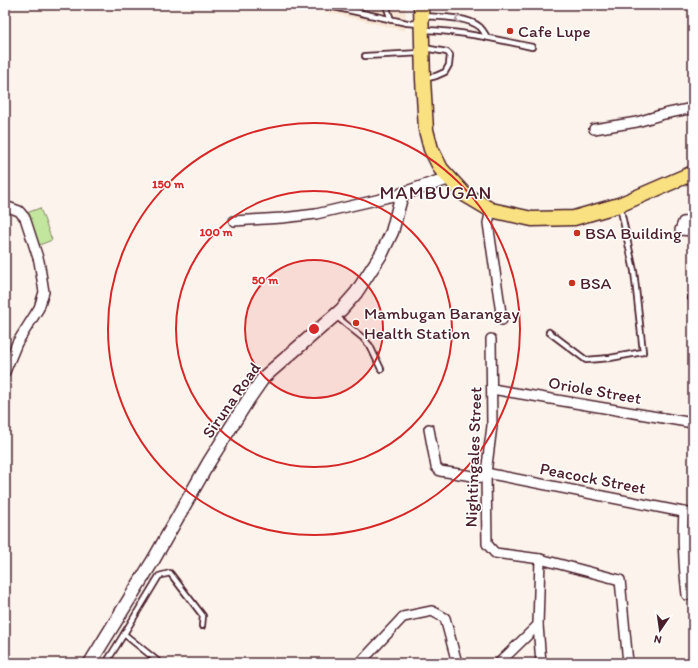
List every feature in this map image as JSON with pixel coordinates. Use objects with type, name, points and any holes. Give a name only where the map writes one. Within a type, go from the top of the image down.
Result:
[{"type":"main road","points":[[422,19],[426,130],[431,149],[441,169],[464,194],[491,210],[532,218],[574,218],[619,205],[693,174]]},
{"type":"street","points":[[594,129],[638,122],[664,114],[693,108]]},
{"type":"street","points":[[234,221],[316,214],[402,194],[449,178]]},
{"type":"street","name":"Siruna Road","points":[[90,663],[154,559],[209,462],[264,376],[341,310],[356,293],[382,253],[392,232],[402,194]]},
{"type":"street","points":[[5,206],[19,211],[25,218],[39,261],[44,292],[39,308],[17,343],[5,372]]},
{"type":"street","points":[[491,210],[488,223],[502,320]]},
{"type":"street","points":[[693,219],[683,222],[680,230],[693,231]]},
{"type":"street","name":"Nightingales Street","points":[[491,339],[492,426],[486,476],[487,544],[495,553],[540,559],[620,580],[628,663]]},
{"type":"street","name":"Oriole Street","points":[[492,389],[693,423]]},
{"type":"street","name":"Peacock Street","points":[[429,429],[436,467],[440,471],[486,476],[688,513]]},
{"type":"street","points":[[687,595],[684,576],[683,530],[688,513]]},
{"type":"street","points":[[540,559],[538,625],[541,663]]},
{"type":"street","points":[[360,663],[403,617],[432,611],[445,618],[457,663]]},
{"type":"street","points":[[499,663],[538,625]]},
{"type":"lane","points":[[325,5],[407,23],[422,19],[451,17],[474,23],[481,28],[487,37]]},
{"type":"lane","points":[[386,5],[391,20]]},
{"type":"lane","points":[[422,19],[446,31],[487,37],[532,47]]},
{"type":"lane","points":[[365,56],[422,50],[447,52],[450,54],[451,60],[445,72],[423,79]]},
{"type":"lane","points":[[548,332],[586,360],[610,358],[643,352],[634,271],[619,205]]},
{"type":"lane","points":[[337,317],[367,342],[381,369]]},
{"type":"lane","points":[[106,663],[159,576],[170,573],[203,616],[202,626]]},
{"type":"lane","points":[[124,634],[160,663]]},
{"type":"shaded area","points":[[298,5],[406,5],[405,31]]},
{"type":"green space","points":[[40,208],[52,240],[37,246],[24,214]]},
{"type":"place","name":"Cafe Lupe","points":[[510,31]]},
{"type":"place","name":"BSA Building","points":[[577,233]]},
{"type":"place","name":"BSA","points":[[572,283]]},
{"type":"place","name":"Mambugan Barangay Health Station","points":[[356,323]]},
{"type":"district","name":"MAMBUGAN","points":[[436,192]]}]
